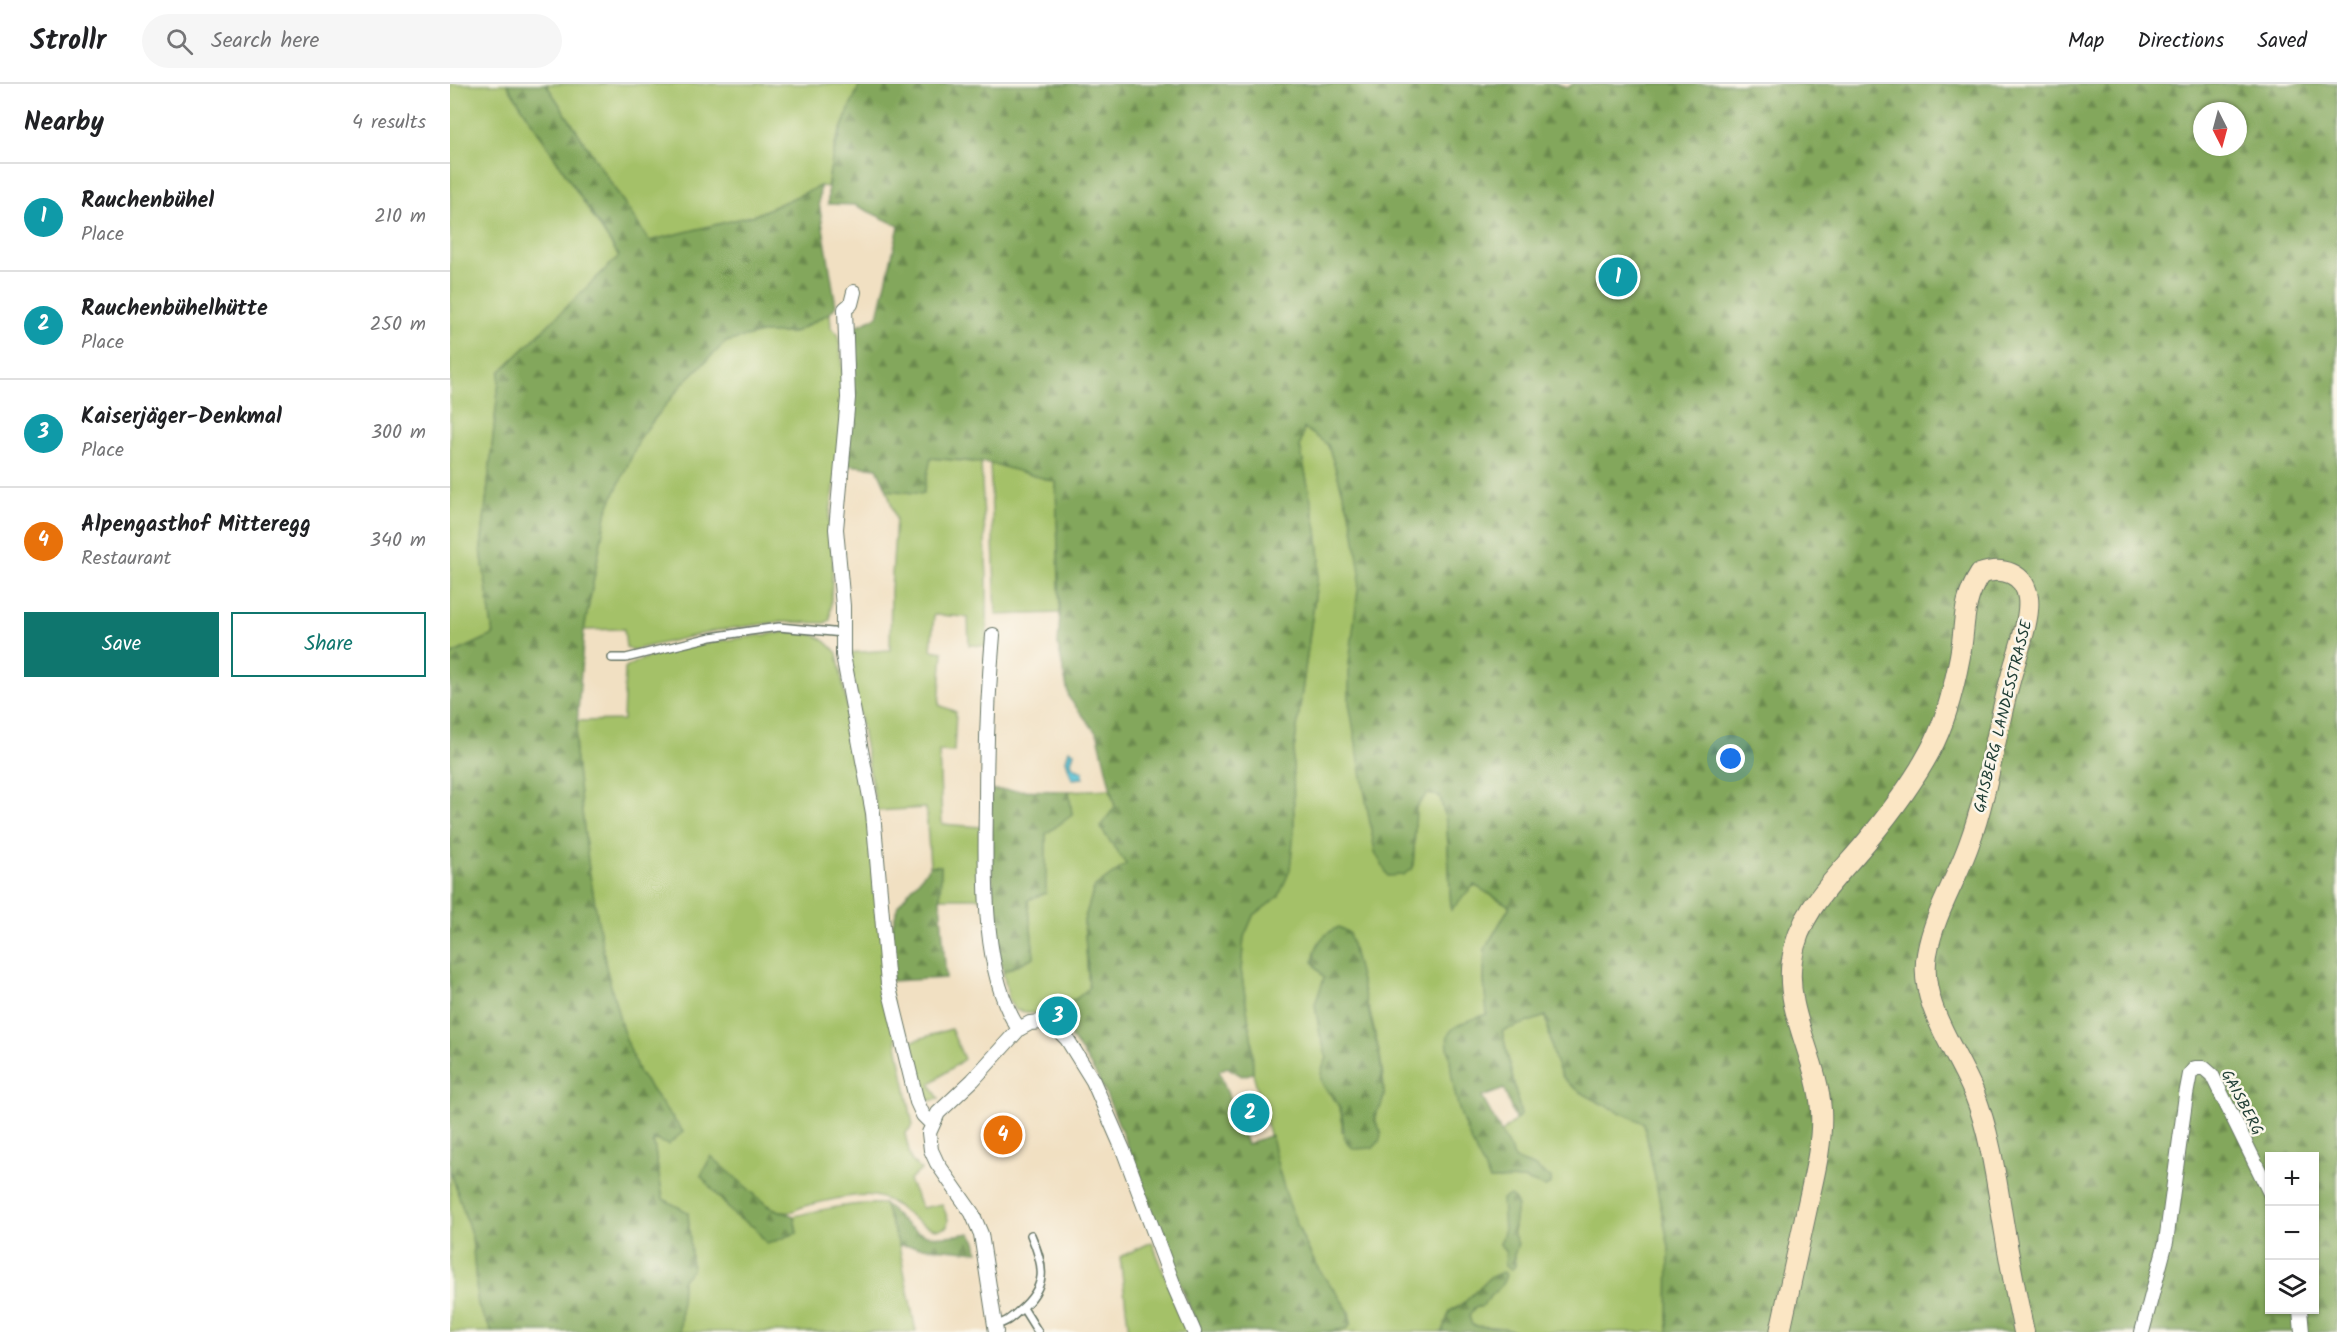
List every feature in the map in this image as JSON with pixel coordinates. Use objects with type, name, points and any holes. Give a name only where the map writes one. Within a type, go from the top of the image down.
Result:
[{"type":"main road","name":"GAISBERG LANDESSTRASSE","points":[[1780,1332],[1817,1161],[1821,1122],[1816,1077],[1792,990],[1793,949],[1799,930],[1811,910],[1893,808],[1930,753],[1945,718],[1955,679],[1967,599],[1980,574],[1998,570],[2009,573],[2023,583],[2027,590],[2029,607],[2006,694],[1983,801],[1969,846],[1937,916],[1927,955],[1925,980],[1941,1026],[1974,1094],[1993,1157],[2012,1279],[2024,1332]]},
{"type":"street","points":[[854,292],[851,304],[844,309],[848,398],[836,529],[843,606],[843,655],[873,813],[888,984],[917,1102],[922,1115],[931,1123]]},
{"type":"street","points":[[993,635],[987,758],[986,902],[990,937],[1002,997],[1010,1016],[1019,1029]]},
{"type":"street","points":[[995,1329],[981,1234],[972,1213],[946,1178],[934,1157],[929,1137],[931,1123],[938,1113],[973,1080],[1019,1029],[1036,1022],[1054,1026],[1067,1039],[1104,1104],[1194,1332]]},
{"type":"street","name":"GAISBERG","points":[[2142,1332],[2166,1242],[2188,1083],[2195,1068],[2204,1068],[2212,1075],[2265,1183]]},
{"type":"street","points":[[2300,1314],[2302,1332]]},
{"type":"lane","points":[[612,658],[626,658],[711,637],[779,627],[843,633]]},
{"type":"lane","points":[[995,1329],[1023,1308],[1033,1298],[1042,1282],[1040,1260],[1031,1235]]},
{"type":"lane","points":[[1023,1308],[1038,1332]]},
{"type":"green space","points":[[450,84],[507,84],[619,256],[500,372],[481,549],[493,635],[450,655]]},
{"type":"green space","points":[[507,84],[546,84],[649,241],[755,215],[820,186],[819,203],[836,306],[830,313],[793,333],[761,333],[726,342],[684,382],[641,436],[607,510],[584,630],[575,753],[589,870],[606,967],[622,1028],[639,1073],[683,1132],[668,1145],[653,1139],[663,1199],[688,1212],[692,1270],[682,1280],[680,1332],[492,1332],[478,1306],[472,1237],[450,1169],[450,655],[493,635],[481,549],[500,372],[619,256]]},
{"type":"green space","points":[[546,84],[860,84],[835,143],[827,187],[820,186],[755,215],[649,241]]},
{"type":"green space","points":[[860,84],[1556,84],[1567,88],[1573,84],[2337,84],[2337,1332],[1668,1332],[1669,1247],[1644,1123],[1600,1102],[1568,1083],[1556,1062],[1546,1016],[1502,1031],[1521,1115],[1515,1119],[1504,1089],[1482,1097],[1516,1160],[1533,1166],[1551,1178],[1551,1184],[1545,1187],[1523,1179],[1490,1180],[1463,1122],[1455,1093],[1447,1038],[1450,1032],[1459,1025],[1487,1014],[1484,980],[1485,949],[1510,906],[1474,885],[1451,910],[1447,826],[1440,796],[1427,794],[1416,807],[1413,868],[1403,875],[1388,876],[1375,852],[1349,703],[1349,664],[1360,573],[1352,521],[1328,445],[1304,428],[1300,447],[1317,530],[1320,559],[1293,758],[1294,832],[1290,870],[1279,896],[1253,916],[1244,937],[1241,970],[1252,1042],[1253,1073],[1242,1076],[1227,1067],[1219,1071],[1247,1144],[1271,1135],[1283,1185],[1300,1232],[1320,1271],[1345,1306],[1351,1323],[1348,1328],[1327,1332],[1200,1332],[1107,1096],[1084,1055],[1053,1017],[1056,1004],[1076,999],[1089,988],[1084,921],[1094,888],[1126,864],[1100,827],[1115,807],[1098,735],[1069,698],[1058,645],[1060,613],[1056,482],[990,463],[931,458],[923,494],[887,490],[877,468],[847,465],[850,329],[878,316],[899,226],[855,205],[828,204],[830,172],[842,128]]},
{"type":"green space","points":[[830,313],[831,328],[838,334],[842,359],[843,408],[838,465],[829,519],[833,560],[830,620],[825,623],[779,622],[719,630],[633,650],[626,647],[624,629],[584,630],[607,510],[641,436],[684,382],[726,342],[761,333],[793,333]]},
{"type":"green space","points":[[1304,427],[1328,445],[1352,521],[1413,868],[1416,807],[1427,794],[1440,796],[1447,826],[1451,909],[1474,885],[1510,906],[1485,949],[1484,980],[1487,1014],[1453,1029],[1490,1180],[1523,1179],[1545,1187],[1551,1184],[1550,1178],[1533,1166],[1516,1160],[1501,1133],[1521,1115],[1502,1031],[1546,1016],[1556,1062],[1598,1102],[1644,1123],[1669,1247],[1668,1332],[1518,1332],[1471,1325],[1469,1316],[1474,1308],[1483,1306],[1490,1295],[1496,1292],[1489,1278],[1464,1303],[1450,1311],[1442,1332],[1327,1332],[1348,1328],[1351,1323],[1349,1311],[1317,1267],[1288,1206],[1253,1073],[1252,1042],[1241,970],[1244,937],[1253,916],[1279,896],[1294,832],[1293,758],[1320,559],[1317,530],[1300,447]],"holes":[[[1325,978],[1369,1008],[1384,1082],[1382,1104],[1376,1115],[1377,1125],[1381,1132],[1342,1132],[1338,1105],[1322,1083],[1322,1069],[1327,1058],[1315,1004]],[[1517,1204],[1513,1233],[1518,1244],[1514,1255],[1515,1266],[1505,1265],[1506,1253],[1500,1244]]]},
{"type":"green space","points":[[930,458],[981,463],[987,578],[987,646],[969,645],[968,617],[934,615],[931,650],[943,652],[939,705],[956,712],[954,752],[939,751],[942,824],[981,827],[981,898],[940,898],[941,866],[930,866],[926,808],[877,811],[848,653],[890,650],[896,519],[887,490],[923,494]]},
{"type":"green space","points":[[990,463],[1056,482],[1060,613],[996,615]]},
{"type":"green space","points":[[787,632],[815,635],[826,641],[837,653],[867,812],[897,1044],[913,1125],[905,1134],[911,1160],[921,1170],[909,1181],[922,1208],[942,1204],[948,1219],[947,1227],[938,1229],[929,1227],[893,1204],[874,1196],[840,1198],[784,1212],[774,1209],[755,1196],[711,1157],[701,1176],[735,1216],[754,1227],[797,1233],[794,1216],[850,1205],[884,1204],[899,1245],[916,1332],[680,1332],[682,1280],[692,1270],[688,1213],[663,1199],[653,1138],[683,1132],[639,1073],[622,1028],[606,967],[589,870],[575,753],[578,721],[623,720],[625,669],[637,662],[654,655],[701,644]]},
{"type":"green space","points":[[1110,789],[1115,807],[1100,827],[1127,864],[1094,888],[1084,921],[1089,988],[1076,999],[1056,1004],[1053,1017],[1015,1010],[1009,1001],[1003,972],[1034,957],[1028,899],[1045,893],[1046,834],[1072,815],[1069,791]]},
{"type":"green space","points":[[991,790],[1069,791],[1072,815],[1046,834],[1046,893],[1028,900],[1034,957],[1003,972],[993,927]]},
{"type":"green space","points":[[930,866],[941,866],[940,899],[946,978],[892,981],[888,942],[898,905]]},
{"type":"green space","points":[[1339,927],[1349,933],[1380,1057],[1384,1095],[1381,1106],[1375,1114],[1375,1121],[1381,1132],[1380,1141],[1373,1148],[1354,1149],[1349,1145],[1343,1132],[1341,1111],[1322,1083],[1322,1068],[1327,1058],[1315,1004],[1324,978],[1313,962],[1320,940]]},
{"type":"green space","points":[[951,1029],[964,1059],[930,1084],[939,1099],[927,1101],[920,1095],[906,1043]]},
{"type":"green space","points":[[711,1156],[769,1207],[794,1216],[797,1233],[767,1244],[754,1227],[735,1216],[701,1176]]},
{"type":"green space","points":[[450,1169],[472,1237],[478,1306],[492,1332],[450,1332]]},
{"type":"green space","points":[[1513,1197],[1517,1204],[1513,1233],[1518,1244],[1514,1255],[1515,1266],[1511,1270],[1505,1266],[1506,1253],[1500,1244],[1504,1232],[1502,1199]]},
{"type":"green space","points":[[884,1204],[910,1227],[926,1235],[970,1233],[976,1241],[978,1252],[899,1245]]},
{"type":"green space","points":[[1152,1242],[1187,1332],[1129,1332],[1120,1257]]},
{"type":"green space","points":[[1502,1272],[1506,1273],[1500,1287],[1483,1306],[1474,1308],[1469,1316],[1472,1325],[1518,1332],[1442,1332],[1450,1311],[1464,1303],[1489,1278]]},
{"type":"water","points":[[1069,750],[1074,752],[1071,762],[1073,767],[1083,771],[1083,778],[1072,779],[1066,760]]},
{"type":"place","name":"Rauchenbühel","points":[[1618,277]]},
{"type":"place","name":"Kaiserjäger-Denkmal","points":[[1058,1016]]},
{"type":"place","name":"Rauchenbühelhütte","points":[[1250,1113]]},
{"type":"place","name":"Alpengasthof Mitteregg","points":[[1003,1135]]}]
